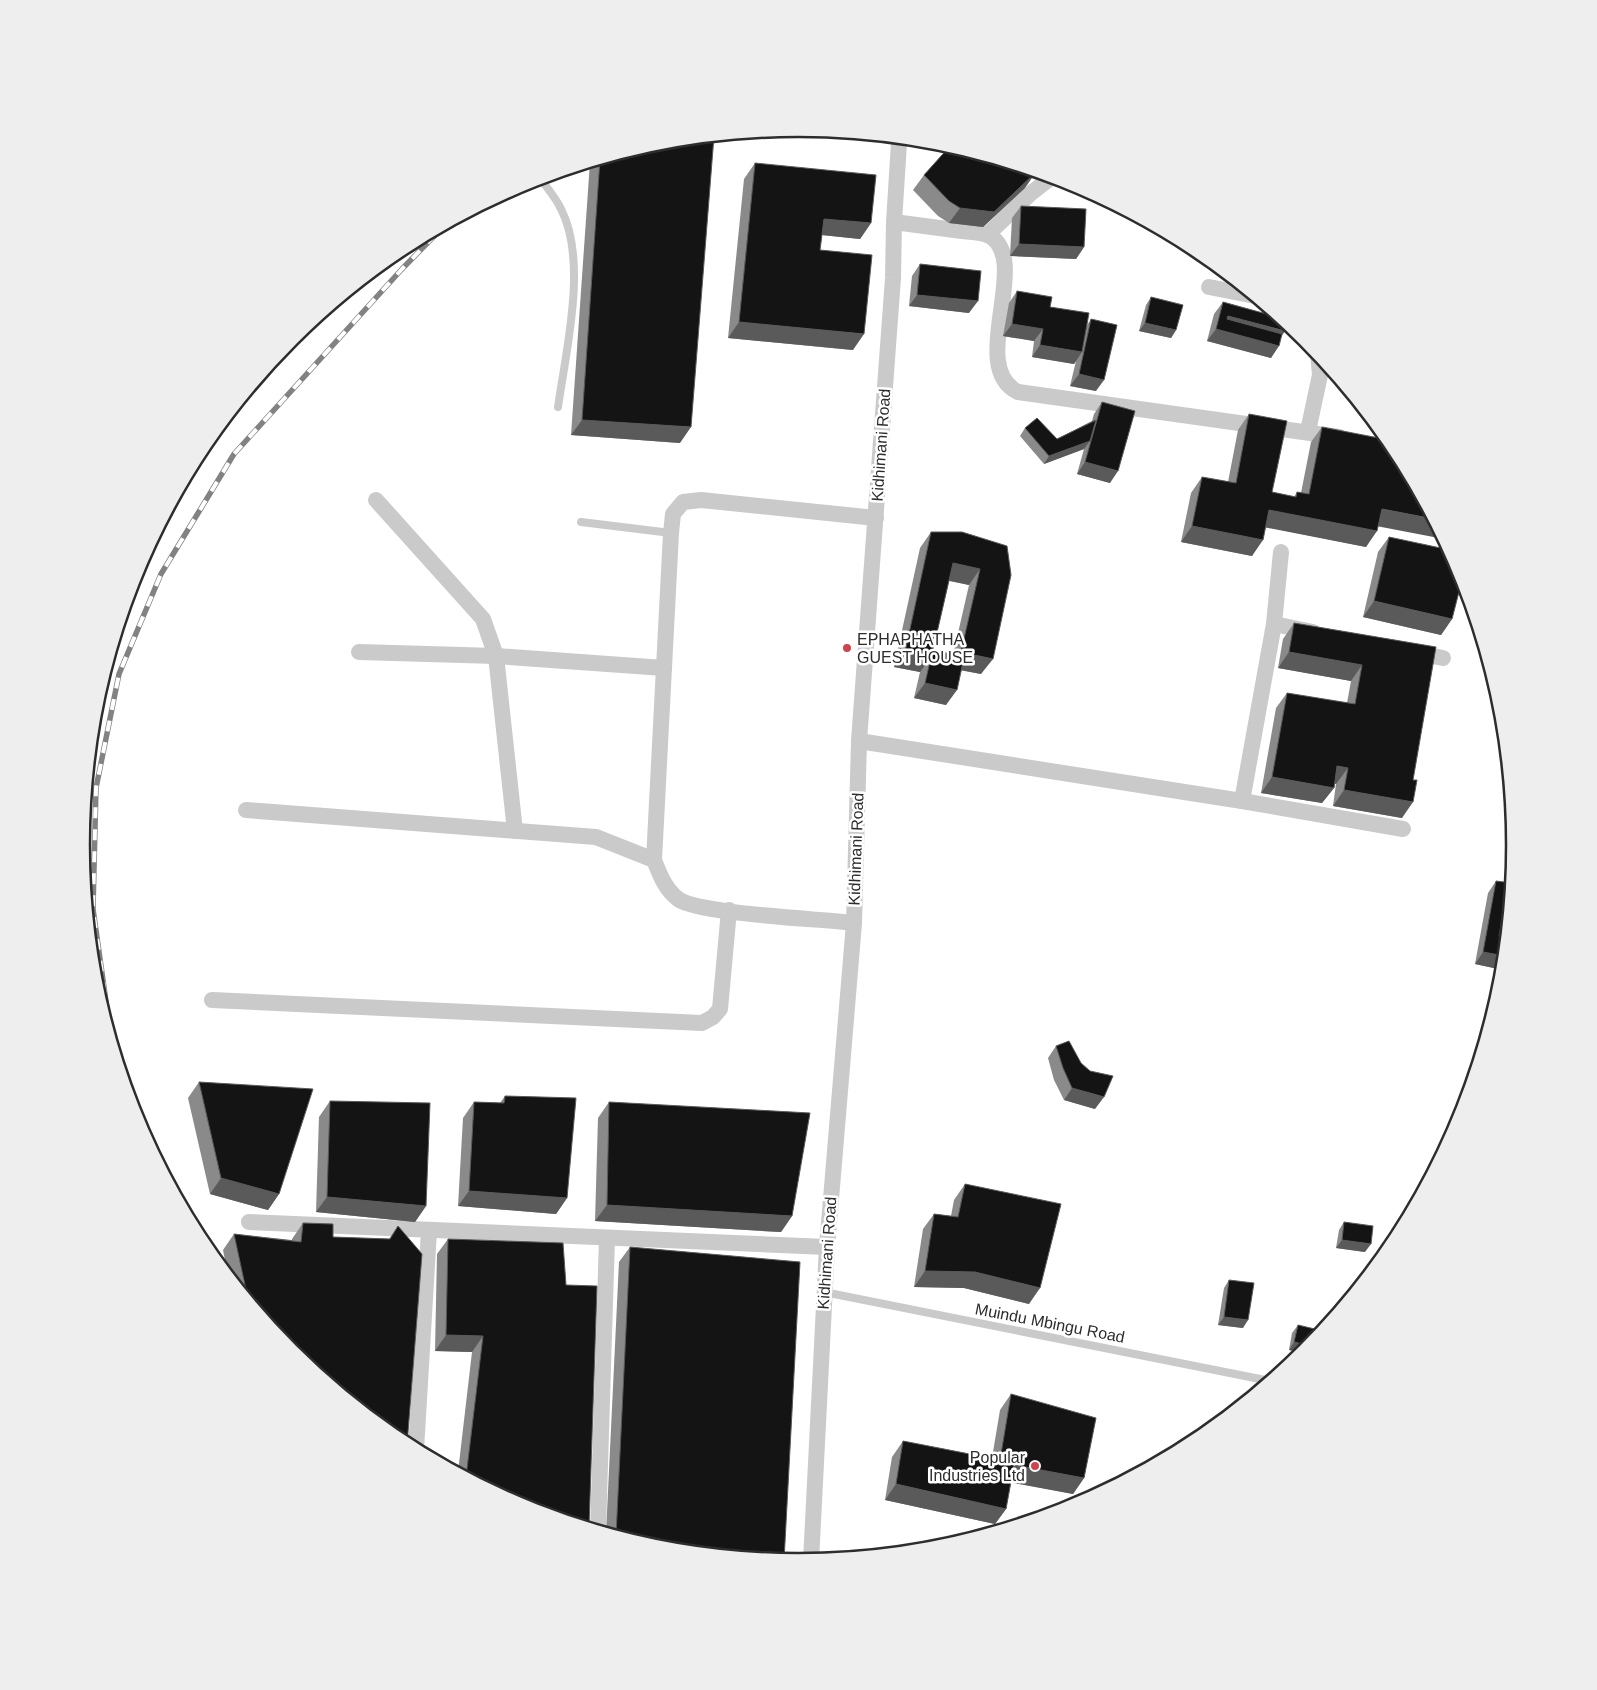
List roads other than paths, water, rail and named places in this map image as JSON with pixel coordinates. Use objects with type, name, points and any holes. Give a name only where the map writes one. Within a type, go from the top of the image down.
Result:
[{"type":"street","name":"Kidhimani Road","points":[[811,1553],[824,1292],[854,922],[859,741],[893,278],[899,144]]},
{"type":"street","points":[[987,235],[1046,181]]},
{"type":"street","points":[[894,222],[987,235],[1000,244],[1006,264],[997,345],[1000,365],[1007,384],[1018,392],[1308,432],[1357,441]]},
{"type":"street","points":[[1209,288],[1244,294]]},
{"type":"street","points":[[1308,432],[1326,373]]},
{"type":"street","points":[[376,500],[483,620],[496,656],[515,831]]},
{"type":"street","points":[[854,922],[704,908],[679,900],[662,882],[654,860],[671,533],[673,514],[678,508],[684,502],[701,500],[876,518]]},
{"type":"street","points":[[1242,801],[1274,624],[1281,552]]},
{"type":"street","points":[[1274,624],[1330,635]]},
{"type":"street","points":[[1396,648],[1443,658]]},
{"type":"street","points":[[359,652],[496,656],[664,668]]},
{"type":"street","points":[[859,741],[1242,801],[1403,829]]},
{"type":"street","points":[[246,810],[596,838],[654,860]]},
{"type":"street","points":[[212,1000],[702,1023],[713,1018],[720,1009],[729,910]]},
{"type":"street","points":[[249,1222],[827,1248]]},
{"type":"street","points":[[417,1441],[429,1231]]},
{"type":"street","points":[[598,1524],[607,1238]]},
{"type":"lane","points":[[544,184],[561,210],[569,231],[573,255],[574,289],[558,407]]},
{"type":"lane","points":[[581,522],[671,533]]},
{"type":"lane","name":"Muindu Mbingu Road","points":[[824,1292],[1264,1380]]},
{"type":"railway","points":[[93,904],[96,788],[119,674],[161,574],[234,454],[431,239]]},
{"type":"railway","points":[[94,920],[101,965]]},
{"type":"place","name":"EPHAPHATHA GUEST HOUSE","points":[[847,648]]},
{"type":"place","name":"Popular Industries Ltd","points":[[1035,1466]]}]
